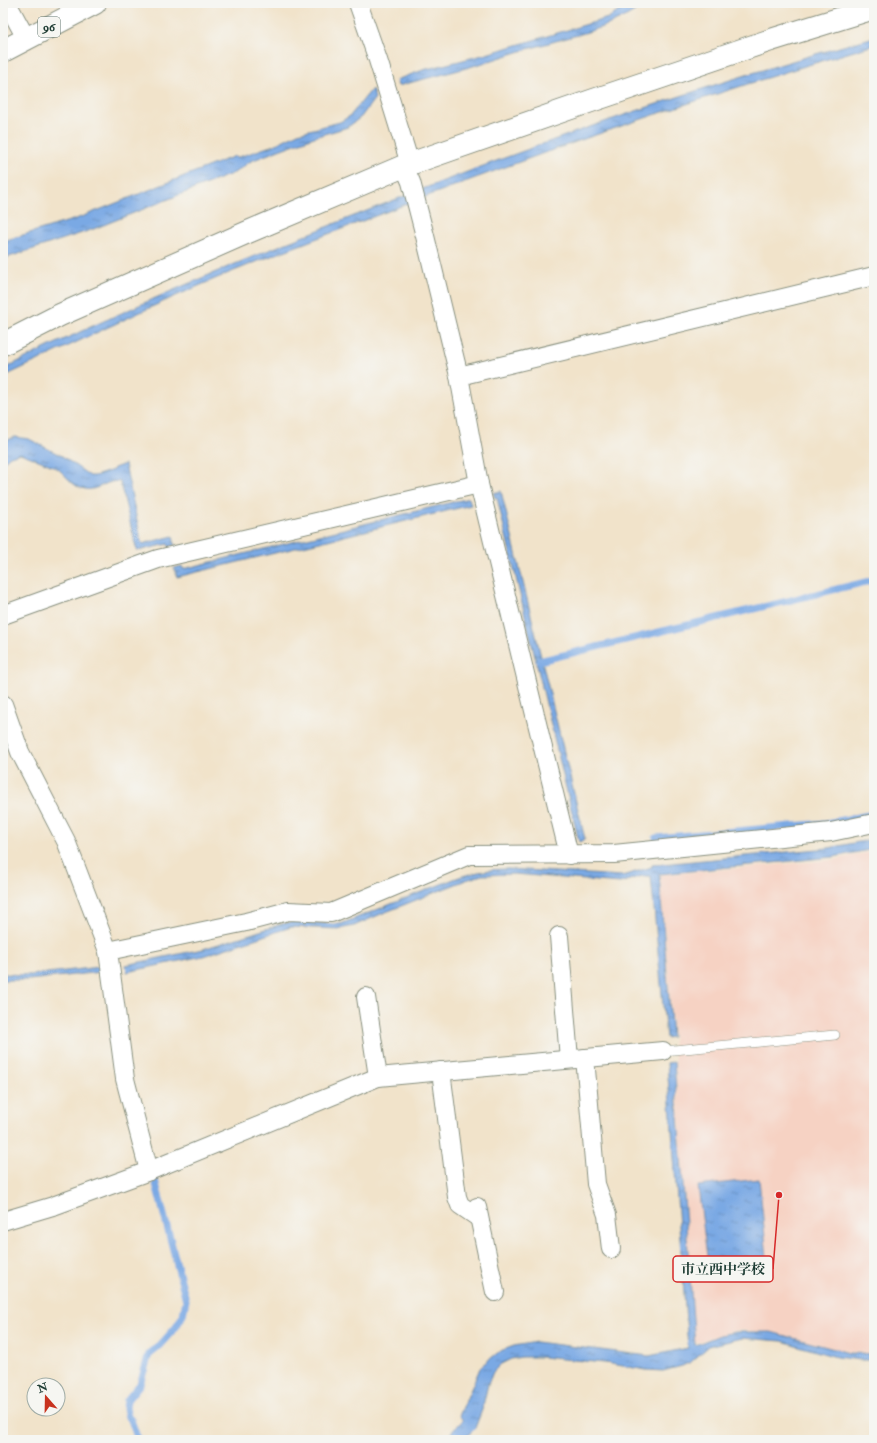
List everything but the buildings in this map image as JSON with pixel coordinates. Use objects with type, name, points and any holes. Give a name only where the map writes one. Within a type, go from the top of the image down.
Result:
[{"type":"street","name":"96","points":[[3,51],[12,15],[95,3]]},
{"type":"street","points":[[358,3],[378,60],[425,236],[459,376],[479,484],[569,855]]},
{"type":"street","points":[[3,344],[60,315],[407,165],[763,42],[874,8]]},
{"type":"street","points":[[459,376],[874,276]]},
{"type":"street","points":[[3,615],[158,559],[479,484]]},
{"type":"street","points":[[3,704],[20,752],[66,841],[108,951],[125,1079],[149,1171]]},
{"type":"street","points":[[108,951],[246,922],[288,911],[331,913],[469,855],[614,854],[831,832],[874,823]]},
{"type":"street","points":[[559,936],[596,1184],[607,1215],[611,1249]]},
{"type":"street","points":[[366,997],[378,1077]]},
{"type":"street","points":[[3,1221],[149,1171],[378,1077],[663,1050]]},
{"type":"street","points":[[441,1072],[457,1197],[460,1205],[478,1212],[495,1292]]},
{"type":"lane","points":[[663,1050],[835,1035]]},
{"type":"lane","points":[[3,1213],[32,1212]]},
{"type":"shaded area","points":[[874,851],[874,1353],[849,1352],[772,1332],[738,1330],[695,1343],[675,1059],[660,875],[833,860]]},
{"type":"water","points":[[632,3],[646,3],[621,19],[596,29],[472,66],[398,86],[396,80],[423,70],[483,55],[608,18]]},
{"type":"water","points":[[874,37],[874,45],[741,86],[609,130],[477,177],[229,273],[115,324],[3,377],[3,369],[92,326],[273,248],[409,194],[638,110],[784,63]]},
{"type":"water","points":[[372,89],[375,98],[361,117],[348,127],[314,137],[251,161],[234,173],[91,230],[3,259],[3,241],[76,219],[235,156],[236,158],[274,145],[298,133],[340,122],[350,116]]},
{"type":"water","points":[[15,437],[29,439],[62,456],[90,476],[95,476],[113,470],[114,468],[125,464],[142,544],[173,536],[175,545],[169,547],[168,544],[137,551],[120,482],[112,482],[94,489],[85,489],[76,486],[55,467],[20,453],[10,456],[3,462],[3,442]]},
{"type":"water","points":[[501,491],[585,839],[579,842],[497,498],[495,498],[493,493]]},
{"type":"water","points":[[469,498],[471,505],[177,577],[174,568],[182,566],[183,569]]},
{"type":"water","points":[[874,839],[874,849],[833,857],[659,874],[672,1037],[666,1038],[651,876],[642,876],[620,883],[515,874],[482,875],[466,880],[354,926],[339,929],[291,927],[203,956],[127,972],[126,965],[203,949],[282,924],[296,921],[341,924],[459,877],[483,871],[508,869],[622,876],[652,867],[652,865],[829,848]]},
{"type":"water","points":[[100,967],[101,972],[29,980],[3,980],[3,974],[30,975]]},
{"type":"water","points":[[674,1062],[695,1345],[720,1335],[735,1332],[771,1332],[849,1353],[874,1354],[874,1360],[836,1357],[782,1341],[742,1338],[709,1346],[691,1362],[663,1371],[646,1370],[605,1363],[541,1357],[521,1357],[511,1359],[501,1364],[493,1372],[475,1428],[464,1440],[437,1440],[449,1435],[463,1420],[459,1416],[481,1366],[500,1351],[514,1346],[536,1342],[649,1356],[688,1348],[667,1063]]},
{"type":"water","points":[[759,1179],[768,1267],[709,1272],[698,1186]]},
{"type":"waterway","points":[[539,661],[874,580]]},
{"type":"waterway","points":[[656,838],[826,823],[874,814]]},
{"type":"waterway","points":[[136,1440],[137,1437],[131,1420],[128,1417],[126,1408],[127,1400],[140,1384],[149,1354],[159,1346],[176,1327],[183,1315],[186,1300],[155,1180]]},
{"type":"place","name":"市立西中学校","points":[[779,1195]]}]
